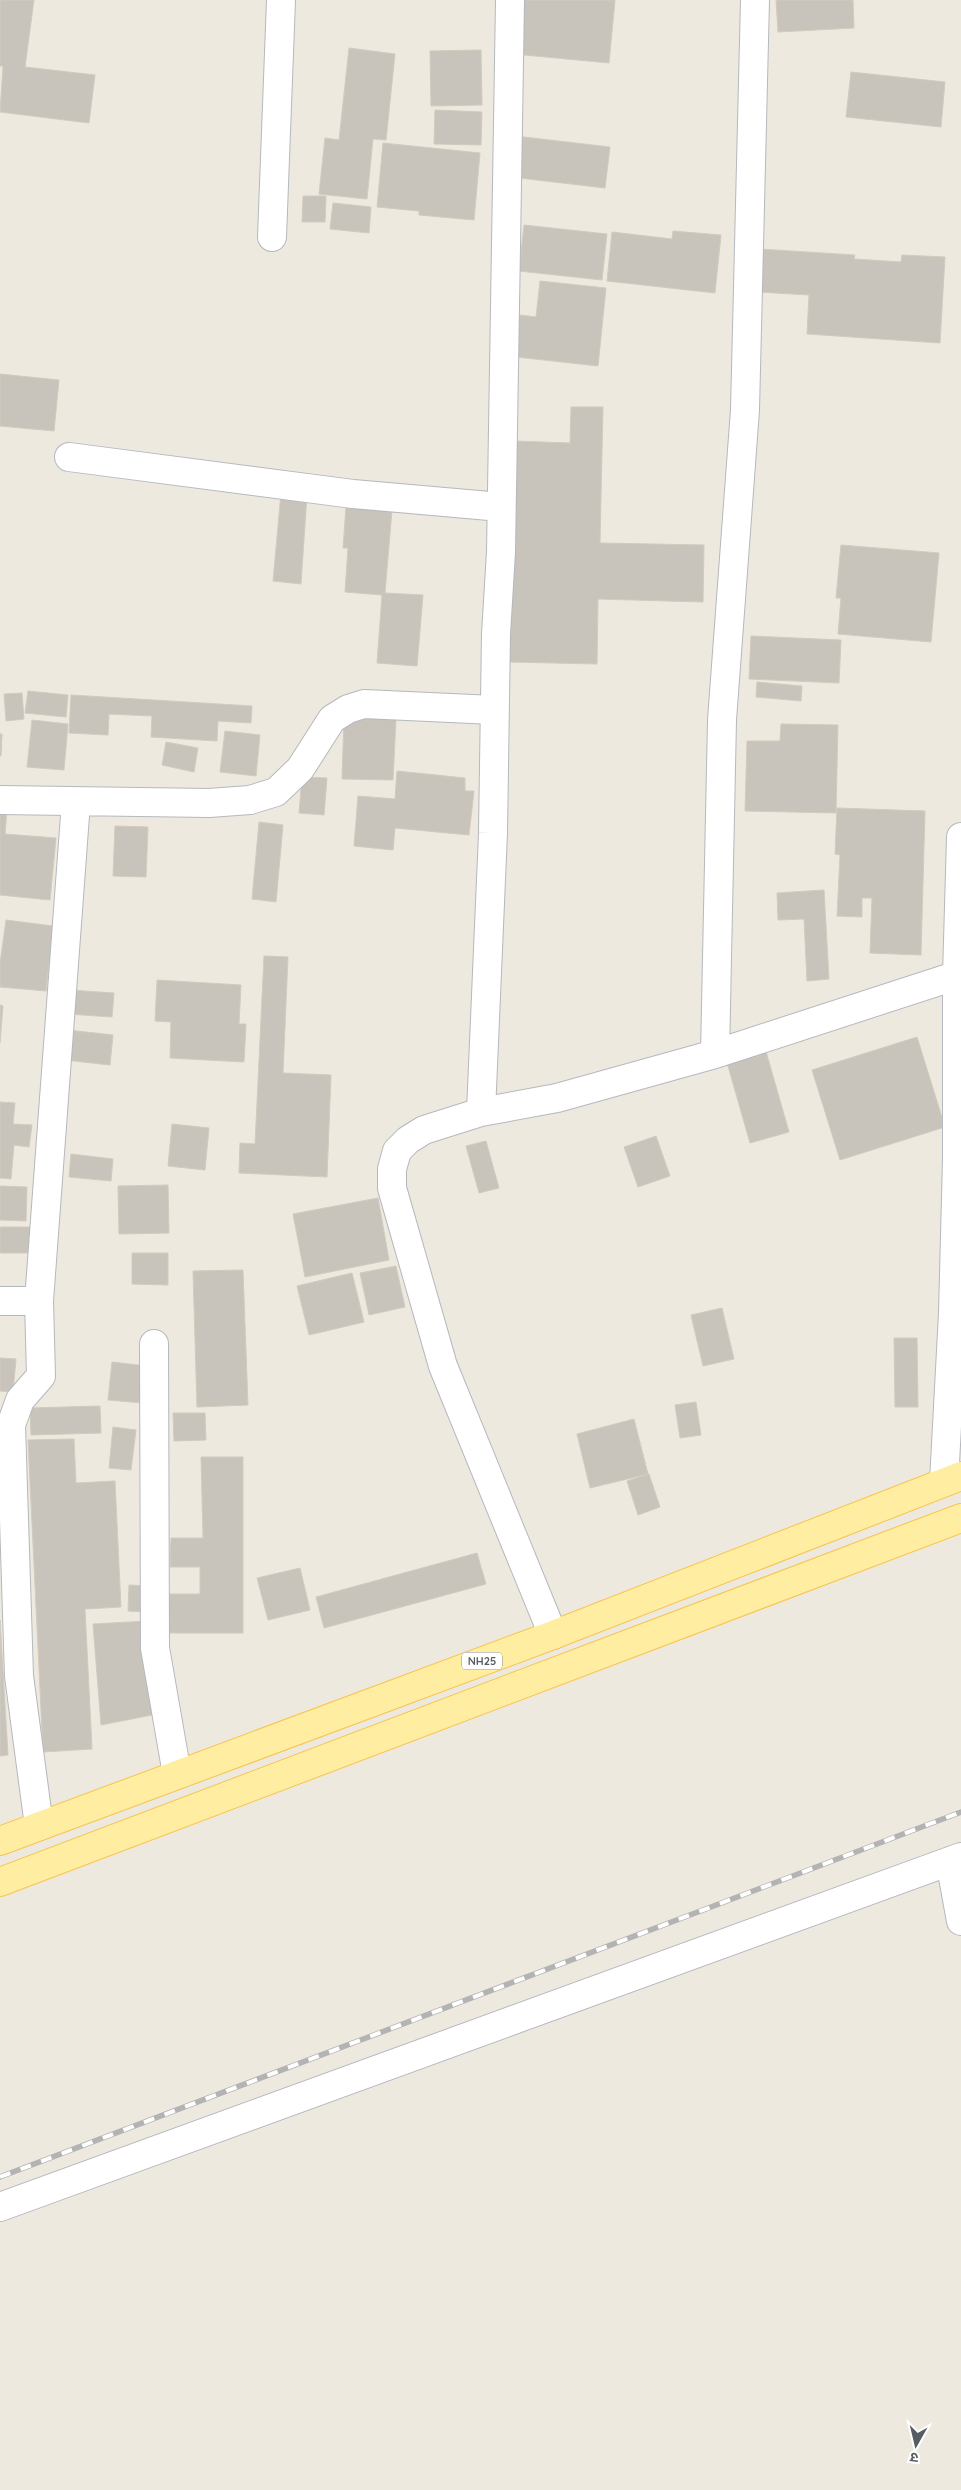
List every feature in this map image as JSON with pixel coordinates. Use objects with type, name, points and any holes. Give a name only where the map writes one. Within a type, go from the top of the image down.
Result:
[{"type":"main road","name":"NH25","points":[[0,1841],[553,1635],[952,1479]]},
{"type":"main road","points":[[0,1882],[961,1518]]},
{"type":"street","points":[[272,237],[281,0]]},
{"type":"street","points":[[481,1112],[492,833],[501,507],[510,0]]},
{"type":"street","points":[[715,1054],[722,720],[745,410],[754,0]]},
{"type":"street","points":[[69,457],[353,494],[501,507]]},
{"type":"street","points":[[0,800],[209,803],[250,800],[276,792],[288,781],[300,769],[332,719],[348,709],[364,704],[494,710]]},
{"type":"street","points":[[39,1826],[19,1676],[10,1425],[20,1400],[41,1376],[39,1302],[76,802]]},
{"type":"street","points":[[952,1479],[961,836]]},
{"type":"street","points":[[553,1635],[443,1366],[392,1188],[392,1168],[397,1152],[408,1140],[424,1130],[481,1112],[557,1098],[715,1054],[959,975]]},
{"type":"street","points":[[0,1301],[39,1302]]},
{"type":"street","points":[[154,1344],[155,1648],[177,1774]]},
{"type":"street","points":[[0,2207],[955,1859],[961,1921]]},
{"type":"building","points":[[0,0],[34,0],[25,67],[95,75],[89,123],[0,112],[3,66],[0,66]]},
{"type":"building","points":[[519,0],[615,0],[609,63],[514,54]]},
{"type":"building","points":[[776,0],[853,0],[854,28],[778,32]]},
{"type":"building","points":[[349,48],[395,54],[386,140],[373,139],[367,199],[319,194],[325,138],[339,140]]},
{"type":"building","points":[[481,50],[482,105],[431,106],[430,51]]},
{"type":"building","points":[[851,72],[945,82],[941,127],[846,117]]},
{"type":"building","points":[[435,110],[482,112],[481,145],[434,144]]},
{"type":"building","points":[[515,136],[610,147],[605,188],[511,177]]},
{"type":"building","points":[[383,143],[480,153],[474,220],[419,215],[419,211],[377,207]]},
{"type":"building","points":[[303,196],[326,196],[325,222],[302,222]]},
{"type":"building","points":[[333,203],[371,207],[369,233],[330,229]]},
{"type":"building","points":[[524,225],[607,234],[602,280],[519,271]]},
{"type":"building","points":[[673,231],[721,235],[715,293],[607,281],[612,232],[672,239]]},
{"type":"building","points":[[760,249],[855,255],[854,259],[901,262],[902,255],[945,257],[940,343],[807,334],[809,295],[758,292]]},
{"type":"building","points":[[540,281],[606,288],[598,366],[507,356],[512,314],[536,317]]},
{"type":"building","points":[[0,374],[59,380],[54,431],[0,426]]},
{"type":"building","points":[[571,407],[603,407],[600,543],[704,545],[703,602],[598,599],[597,664],[509,662],[514,441],[570,443]]},
{"type":"building","points":[[281,493],[307,495],[301,584],[273,581]]},
{"type":"building","points":[[346,506],[392,510],[385,593],[423,595],[417,666],[377,663],[382,595],[345,592],[348,548],[343,548]]},
{"type":"building","points":[[841,545],[939,553],[931,642],[838,634],[841,598],[836,598]]},
{"type":"building","points":[[751,636],[841,640],[839,683],[749,679]]},
{"type":"building","points":[[757,682],[802,686],[801,701],[756,697]]},
{"type":"building","points":[[28,691],[68,695],[66,717],[25,713]]},
{"type":"building","points":[[22,693],[24,719],[6,721],[4,694]]},
{"type":"building","points":[[71,695],[252,706],[251,723],[218,721],[217,741],[151,737],[152,716],[109,714],[108,735],[69,733]]},
{"type":"building","points":[[344,717],[396,719],[393,780],[342,779]]},
{"type":"building","points":[[32,720],[68,724],[64,770],[27,767]]},
{"type":"building","points":[[781,724],[838,725],[836,813],[745,811],[747,741],[780,741]]},
{"type":"building","points":[[225,731],[260,735],[256,776],[220,772]]},
{"type":"building","points":[[0,734],[2,734],[1,756],[0,756]]},
{"type":"building","points":[[166,742],[198,748],[194,772],[162,765]]},
{"type":"building","points":[[397,771],[465,778],[465,791],[474,791],[469,835],[395,828],[393,850],[354,846],[358,796],[395,799]]},
{"type":"building","points":[[302,777],[327,778],[324,815],[299,813]]},
{"type":"building","points":[[0,808],[7,809],[5,834],[56,838],[50,900],[0,895]]},
{"type":"building","points":[[837,808],[925,811],[921,955],[870,953],[872,898],[862,898],[862,917],[837,916],[840,855],[835,854]]},
{"type":"building","points":[[259,822],[283,825],[276,902],[252,899]]},
{"type":"building","points":[[115,826],[148,827],[146,877],[113,876]]},
{"type":"building","points":[[824,890],[829,979],[807,981],[804,919],[778,920],[777,893]]},
{"type":"building","points":[[6,920],[53,926],[46,991],[0,987],[0,963]]},
{"type":"building","points":[[264,956],[288,957],[283,1073],[331,1075],[327,1177],[239,1173],[240,1143],[255,1144]]},
{"type":"building","points":[[157,980],[241,985],[239,1024],[246,1024],[244,1062],[170,1058],[171,1022],[155,1021]]},
{"type":"building","points":[[70,990],[114,993],[112,1017],[68,1014]]},
{"type":"building","points":[[0,1005],[3,1006],[0,1043]]},
{"type":"building","points":[[68,1030],[113,1035],[110,1065],[65,1060]]},
{"type":"building","points":[[917,1037],[945,1127],[840,1160],[812,1070]]},
{"type":"building","points":[[765,1048],[789,1132],[750,1143],[726,1059]]},
{"type":"building","points":[[0,1102],[15,1103],[13,1124],[32,1125],[29,1147],[14,1145],[11,1179],[0,1178]]},
{"type":"building","points":[[172,1124],[209,1128],[205,1170],[168,1166]]},
{"type":"building","points":[[656,1136],[670,1176],[638,1187],[624,1147]]},
{"type":"building","points":[[486,1141],[499,1188],[479,1193],[466,1146]]},
{"type":"building","points":[[71,1154],[113,1159],[111,1181],[69,1177]]},
{"type":"building","points":[[168,1185],[169,1233],[119,1234],[118,1186]]},
{"type":"building","points":[[0,1186],[27,1187],[26,1221],[0,1220]]},
{"type":"building","points":[[378,1198],[389,1260],[305,1277],[293,1214]]},
{"type":"building","points":[[0,1227],[32,1227],[32,1253],[0,1253]]},
{"type":"building","points":[[132,1253],[168,1253],[168,1285],[132,1284]]},
{"type":"building","points":[[396,1266],[405,1307],[369,1315],[360,1273]]},
{"type":"building","points":[[243,1270],[248,1405],[197,1407],[193,1271]]},
{"type":"building","points":[[352,1273],[364,1322],[309,1335],[297,1286]]},
{"type":"building","points":[[722,1308],[734,1359],[703,1366],[691,1315]]},
{"type":"building","points":[[894,1338],[917,1338],[918,1407],[895,1407]]},
{"type":"building","points":[[0,1358],[16,1359],[13,1392],[0,1391]]},
{"type":"building","points":[[112,1362],[147,1366],[143,1403],[108,1400]]},
{"type":"building","points":[[696,1402],[701,1435],[680,1438],[675,1405]]},
{"type":"building","points":[[100,1406],[101,1433],[31,1435],[30,1408]]},
{"type":"building","points":[[173,1413],[205,1413],[206,1440],[174,1441]]},
{"type":"building","points":[[634,1419],[648,1474],[590,1488],[577,1434]]},
{"type":"building","points":[[113,1427],[136,1430],[131,1470],[109,1468]]},
{"type":"building","points":[[74,1439],[76,1483],[115,1481],[121,1607],[85,1609],[92,1749],[43,1752],[28,1440]]},
{"type":"building","points":[[201,1457],[243,1457],[243,1633],[167,1633],[168,1594],[200,1594],[200,1567],[170,1567],[171,1538],[203,1538]]},
{"type":"building","points":[[649,1474],[660,1507],[638,1515],[627,1481]]},
{"type":"building","points":[[477,1553],[486,1584],[324,1628],[316,1597]]},
{"type":"building","points":[[300,1568],[310,1610],[268,1620],[257,1578]]},
{"type":"building","points":[[129,1585],[149,1586],[147,1612],[128,1611]]},
{"type":"building","points":[[0,1620],[8,1755],[0,1756]]},
{"type":"building","points":[[147,1621],[152,1715],[101,1725],[93,1624]]},
{"type":"railway","points":[[0,2177],[961,1812]]}]
